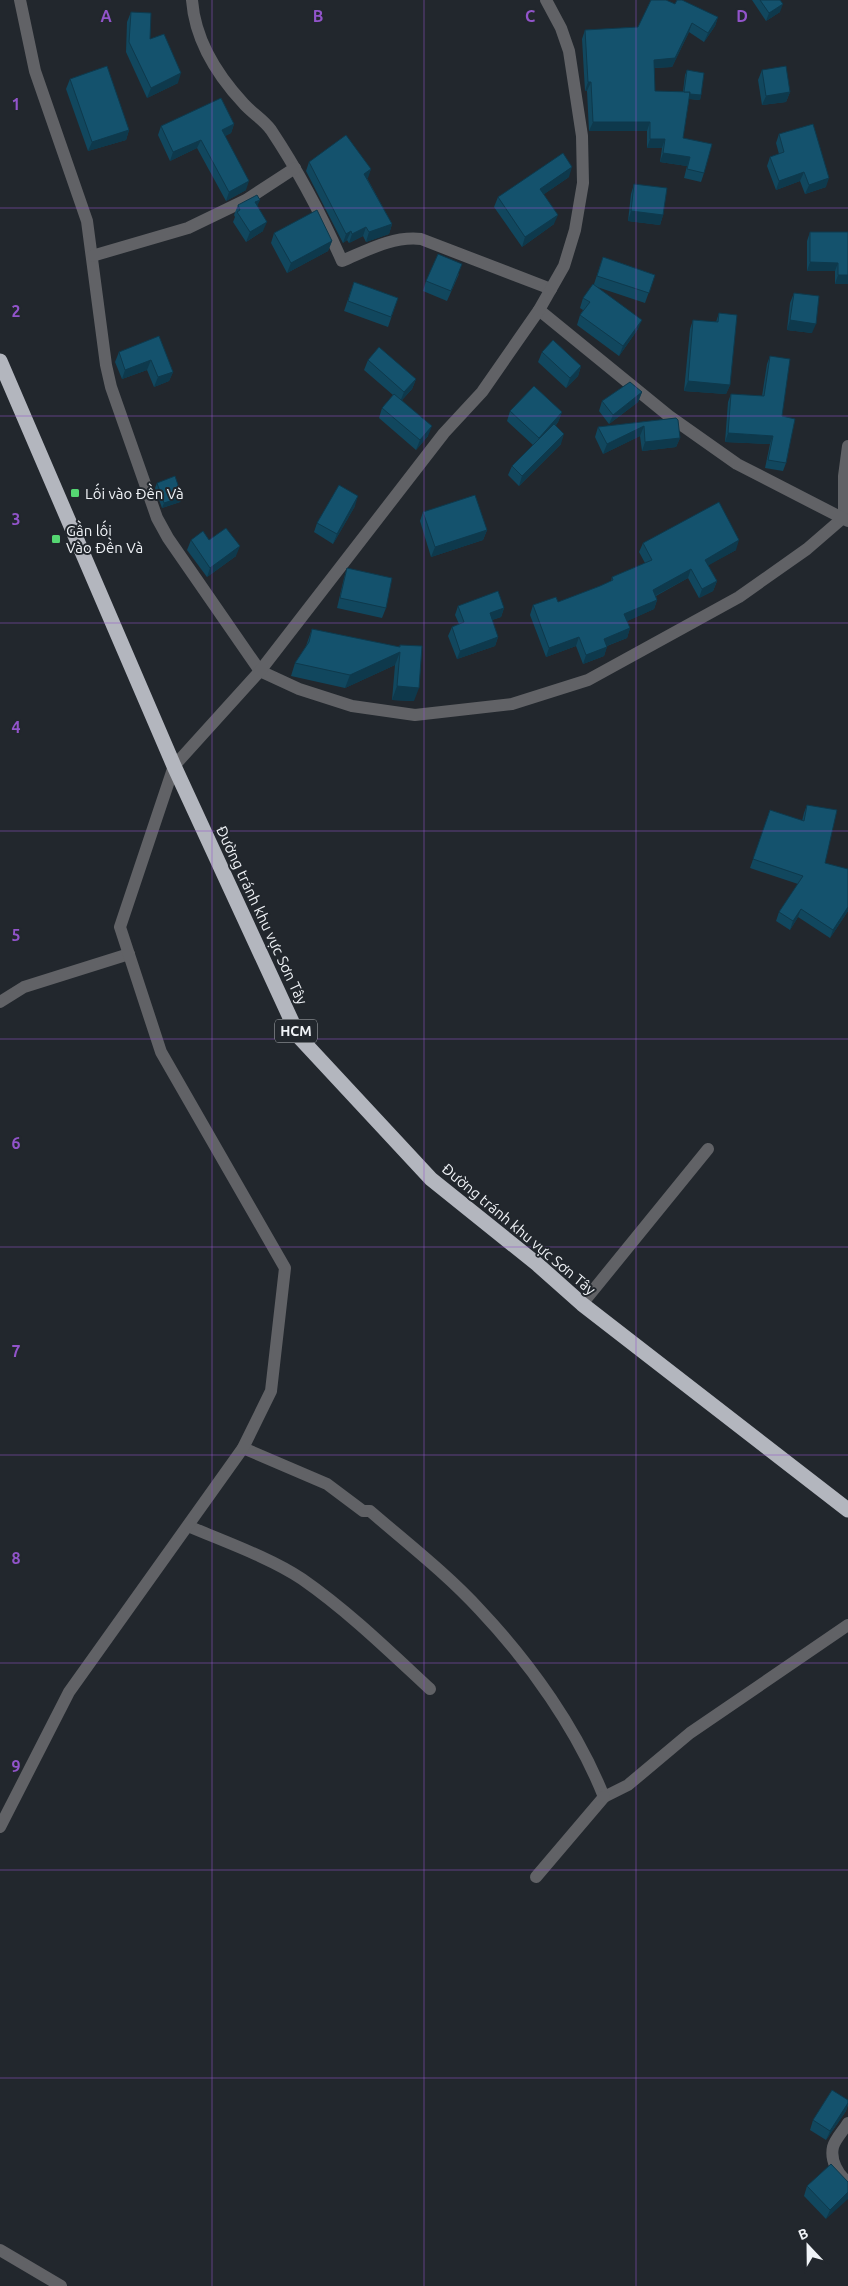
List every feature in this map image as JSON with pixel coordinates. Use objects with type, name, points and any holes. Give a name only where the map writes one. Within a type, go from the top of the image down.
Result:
[{"type":"highway","name":"Đường tránh khu vực Sơn Tây","points":[[0,361],[174,766],[299,1037],[431,1179],[537,1264],[582,1304],[848,1510]]},
{"type":"street","points":[[20,0],[34,71],[82,202],[87,221],[109,380],[157,518],[168,538],[260,671],[299,689],[352,706],[415,715],[512,704],[588,680],[739,597],[846,519]]},
{"type":"street","points":[[192,0],[194,20],[202,44],[215,66],[243,103],[269,128],[295,168],[326,224],[342,261],[390,241],[406,237],[421,239],[550,289]]},
{"type":"street","points":[[0,1827],[69,1692],[243,1448],[271,1391],[285,1268],[161,1052],[120,927],[174,766],[260,671],[444,434],[482,392],[539,310],[564,266],[575,230],[583,174],[582,136],[569,51],[561,28],[546,0]]},
{"type":"street","points":[[92,256],[188,228],[246,200],[295,168]]},
{"type":"street","points":[[539,310],[669,416],[737,464],[846,519]]},
{"type":"street","points":[[846,519],[844,476],[848,446]]},
{"type":"street","points":[[0,1002],[24,987],[129,954]]},
{"type":"street","points":[[582,1304],[708,1149]]},
{"type":"street","points":[[243,1448],[327,1484],[363,1511],[370,1510],[480,1609],[521,1657],[540,1685],[582,1749],[604,1797]]},
{"type":"street","points":[[188,1526],[253,1554],[301,1578],[370,1634],[430,1689]]},
{"type":"street","points":[[536,1877],[604,1797],[628,1785],[690,1733],[848,1625]]},
{"type":"street","points":[[848,2123],[833,2147],[834,2162],[841,2177],[848,2182]]},
{"type":"street","points":[[0,2250],[61,2286]]},
{"type":"building","points":[[651,0],[666,0],[675,4],[677,0],[682,0],[718,17],[708,33],[692,23],[675,58],[654,60],[655,91],[690,92],[683,138],[712,144],[704,173],[687,169],[690,157],[663,153],[665,139],[650,139],[650,122],[593,122],[591,82],[588,82],[585,30],[638,27]]},
{"type":"building","points":[[760,0],[780,0],[783,4],[769,13]]},
{"type":"building","points":[[131,12],[151,13],[150,39],[164,34],[181,73],[151,88],[129,42]]},
{"type":"building","points":[[107,66],[129,130],[92,142],[70,79]]},
{"type":"building","points":[[786,66],[790,92],[766,96],[762,70]]},
{"type":"building","points":[[687,70],[704,73],[701,95],[684,92]]},
{"type":"building","points":[[221,98],[234,124],[222,130],[249,181],[229,192],[201,140],[173,152],[161,126]]},
{"type":"building","points":[[813,124],[829,178],[809,185],[804,172],[779,181],[770,157],[784,152],[779,134]]},
{"type":"building","points":[[346,135],[371,169],[364,174],[392,224],[369,232],[366,227],[352,234],[351,231],[346,234],[309,162]]},
{"type":"building","points":[[563,153],[572,167],[540,189],[558,215],[525,237],[498,197]]},
{"type":"building","points":[[634,184],[667,188],[663,215],[631,211]]},
{"type":"building","points":[[257,195],[260,200],[255,202],[267,222],[250,232],[237,212],[240,210],[238,205]]},
{"type":"building","points":[[317,210],[332,241],[291,263],[274,233]]},
{"type":"building","points":[[810,232],[848,232],[848,275],[838,275],[838,263],[810,262]]},
{"type":"building","points":[[438,254],[462,264],[451,291],[426,281]]},
{"type":"building","points":[[603,257],[655,275],[649,293],[597,276]]},
{"type":"building","points":[[354,282],[398,298],[391,317],[348,301]]},
{"type":"building","points":[[593,284],[642,320],[623,346],[580,315],[590,302],[583,298]]},
{"type":"building","points":[[794,293],[819,296],[816,324],[790,320]]},
{"type":"building","points":[[719,313],[737,315],[730,385],[688,381],[693,320],[718,322]]},
{"type":"building","points":[[159,336],[173,372],[158,377],[151,360],[125,370],[119,352]]},
{"type":"building","points":[[553,340],[581,366],[570,378],[542,352]]},
{"type":"building","points":[[379,347],[416,379],[404,392],[368,360]]},
{"type":"building","points":[[770,356],[790,359],[782,416],[795,419],[786,463],[768,460],[773,436],[728,433],[731,394],[764,396]]},
{"type":"building","points":[[630,382],[642,392],[613,415],[602,401]]},
{"type":"building","points":[[534,386],[562,412],[539,438],[510,411]]},
{"type":"building","points":[[394,394],[432,426],[420,440],[382,408]]},
{"type":"building","points":[[676,418],[678,420],[680,438],[645,442],[644,426],[607,444],[598,427]]},
{"type":"building","points":[[554,424],[564,434],[522,476],[512,466]]},
{"type":"building","points":[[175,476],[182,497],[164,503],[157,483]]},
{"type":"building","points":[[339,485],[358,496],[337,534],[317,523]]},
{"type":"building","points":[[475,495],[487,530],[435,547],[423,512]]},
{"type":"building","points":[[719,502],[739,540],[705,560],[717,581],[702,589],[691,569],[653,590],[657,600],[624,614],[630,628],[604,639],[607,647],[586,655],[579,637],[549,648],[533,605],[556,597],[558,602],[600,586],[613,580],[612,577],[652,560],[643,543]]},
{"type":"building","points":[[226,528],[240,546],[210,568],[191,540],[203,531],[209,540]]},
{"type":"building","points":[[347,568],[392,578],[386,608],[340,598]]},
{"type":"building","points":[[498,591],[504,608],[490,613],[498,637],[460,651],[452,627],[464,622],[458,606]]},
{"type":"building","points":[[312,629],[400,647],[400,645],[422,646],[419,688],[397,686],[400,652],[350,675],[295,663],[309,642]]},
{"type":"building","points":[[807,805],[837,810],[825,863],[848,869],[848,907],[833,930],[801,909],[793,921],[779,912],[803,876],[753,859],[770,810],[804,821]]},
{"type":"building","points":[[832,2090],[848,2100],[848,2103],[830,2131],[813,2120]]},
{"type":"building","points":[[831,2164],[848,2182],[848,2192],[830,2210],[807,2186]]},
{"type":"place","name":"Lối vào Đền Và","points":[[75,493]]},
{"type":"place","name":"Gần lối Vào Đền Và","points":[[56,539]]}]
